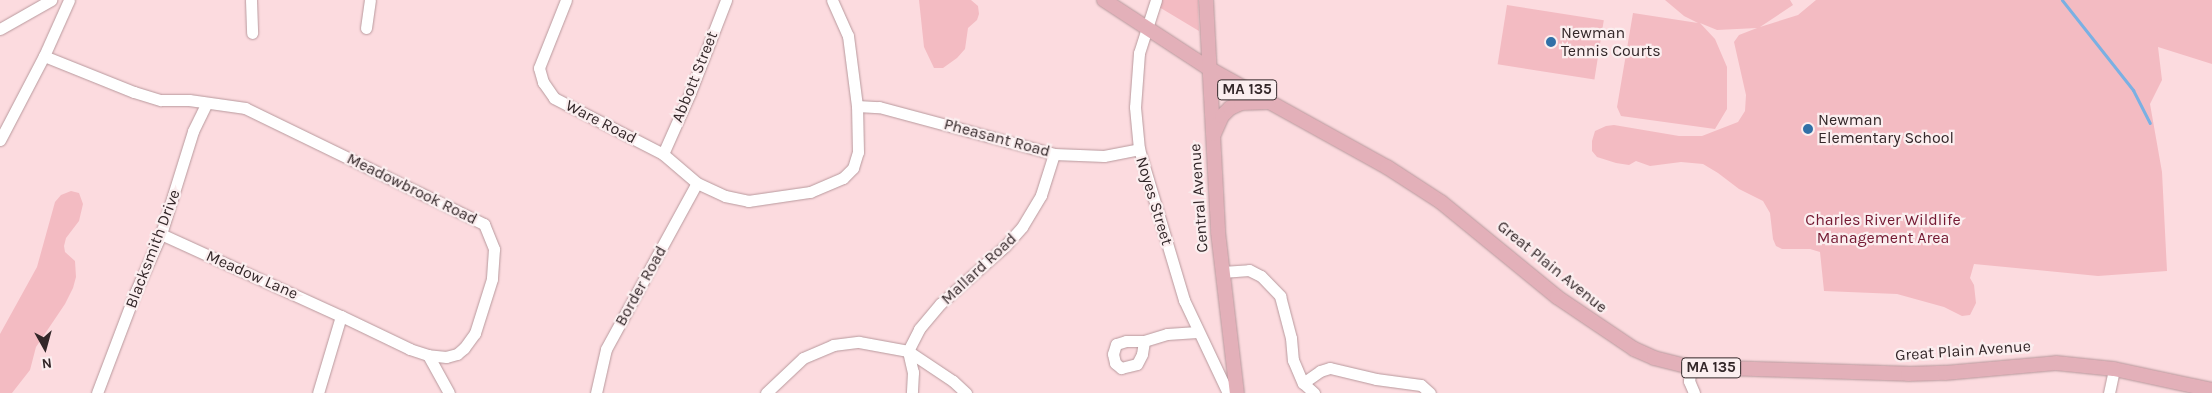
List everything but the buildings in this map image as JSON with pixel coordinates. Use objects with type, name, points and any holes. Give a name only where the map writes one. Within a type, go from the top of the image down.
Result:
[{"type":"main road","name":"Great Plain Avenue","points":[[1104,0],[1210,69],[1387,167],[1441,202],[1557,298],[1634,350],[1654,358],[1691,367],[1908,374],[2056,363],[2114,369],[2212,390]]},
{"type":"main road","name":"Central Avenue","points":[[1206,0],[1222,272],[1237,393]]},
{"type":"main road","points":[[1213,137],[1222,116],[1230,108],[1241,103],[1269,102]]},
{"type":"street","points":[[0,29],[51,0]]},
{"type":"street","points":[[0,140],[44,56],[69,0]]},
{"type":"street","points":[[251,0],[252,33]]},
{"type":"street","points":[[366,28],[370,0]]},
{"type":"street","name":"Ware Road","points":[[566,0],[539,68],[543,82],[554,98],[663,154],[697,183],[725,196],[748,201],[810,192],[843,178],[853,168],[858,152],[857,106],[848,36],[832,0]]},
{"type":"street","name":"Abbott Street","points":[[663,154],[690,93],[726,0]]},
{"type":"street","name":"Noyes Street","points":[[1156,0],[1139,53],[1135,107],[1139,149],[1184,300],[1197,332],[1228,393]]},
{"type":"street","name":"Meadowbrook Road","points":[[44,56],[134,92],[161,100],[189,100],[206,104],[245,108],[484,224],[494,249],[492,279],[475,333],[457,354],[446,357],[428,355],[410,349],[342,316]]},
{"type":"street","name":"Blacksmith Drive","points":[[98,393],[135,293],[161,234],[193,131],[206,104]]},
{"type":"street","name":"Pheasant Road","points":[[857,106],[879,107],[1054,154],[1104,156],[1139,149]]},
{"type":"street","name":"Mallard Road","points":[[908,351],[919,329],[940,304],[1005,246],[1022,227],[1040,195],[1054,154]]},
{"type":"street","name":"Border Road","points":[[596,393],[606,349],[697,183]]},
{"type":"street","name":"Meadow Lane","points":[[161,234],[342,316]]},
{"type":"street","points":[[1222,272],[1249,270],[1261,276],[1280,296],[1293,360],[1303,383],[1314,393]]},
{"type":"street","points":[[318,393],[342,316]]},
{"type":"street","points":[[1144,341],[1167,334],[1197,332]]},
{"type":"street","points":[[766,393],[803,358],[834,345],[859,342],[908,351],[953,381],[966,393]]},
{"type":"street","points":[[908,351],[913,372],[912,393]]},
{"type":"street","points":[[428,355],[449,393]]},
{"type":"street","points":[[1691,367],[1689,382],[1694,393]]},
{"type":"street","points":[[1303,383],[1320,371],[1330,368],[1376,379],[1421,385],[1430,393]]},
{"type":"street","points":[[2109,393],[2114,369]]},
{"type":"green space","points":[[919,0],[971,0],[978,6],[979,14],[977,20],[968,28],[965,49],[957,58],[943,68],[934,68],[924,47]]},
{"type":"green space","points":[[1162,0],[1198,0],[1199,31],[1159,7]]},
{"type":"green space","name":"Charles River Wildlife Management Area","points":[[1665,0],[1790,0],[1793,5],[1760,27],[1798,15],[1816,0],[2212,0],[2212,64],[2158,47],[2162,80],[2150,104],[2162,172],[2167,271],[2098,276],[1974,264],[1970,278],[1974,285],[1976,303],[1970,315],[1962,316],[1944,307],[1897,294],[1824,291],[1820,252],[1810,249],[1782,249],[1776,246],[1773,239],[1770,213],[1763,201],[1739,189],[1718,173],[1703,164],[1681,162],[1650,166],[1636,161],[1629,165],[1616,163],[1597,157],[1592,151],[1595,131],[1606,126],[1614,125],[1679,136],[1702,136],[1738,122],[1745,111],[1746,95],[1734,42],[1739,35],[1757,28],[1717,30],[1700,23],[1715,39],[1727,67],[1727,109],[1715,129],[1621,116],[1617,107],[1633,13],[1698,23],[1684,16]]},
{"type":"green space","name":"Newman Tennis Courts","points":[[1507,5],[1604,20],[1594,80],[1498,64]]},
{"type":"green space","points":[[71,191],[79,193],[83,204],[79,221],[66,238],[64,246],[65,252],[75,261],[76,277],[73,288],[65,304],[36,347],[30,370],[12,393],[0,393],[0,334],[37,267],[55,202],[61,195]]},
{"type":"waterway","points":[[2062,0],[2133,90],[2150,123]]},
{"type":"place","name":"Newman Tennis Courts","points":[[1551,42]]},
{"type":"place","name":"Newman Elementary School","points":[[1808,129]]}]
